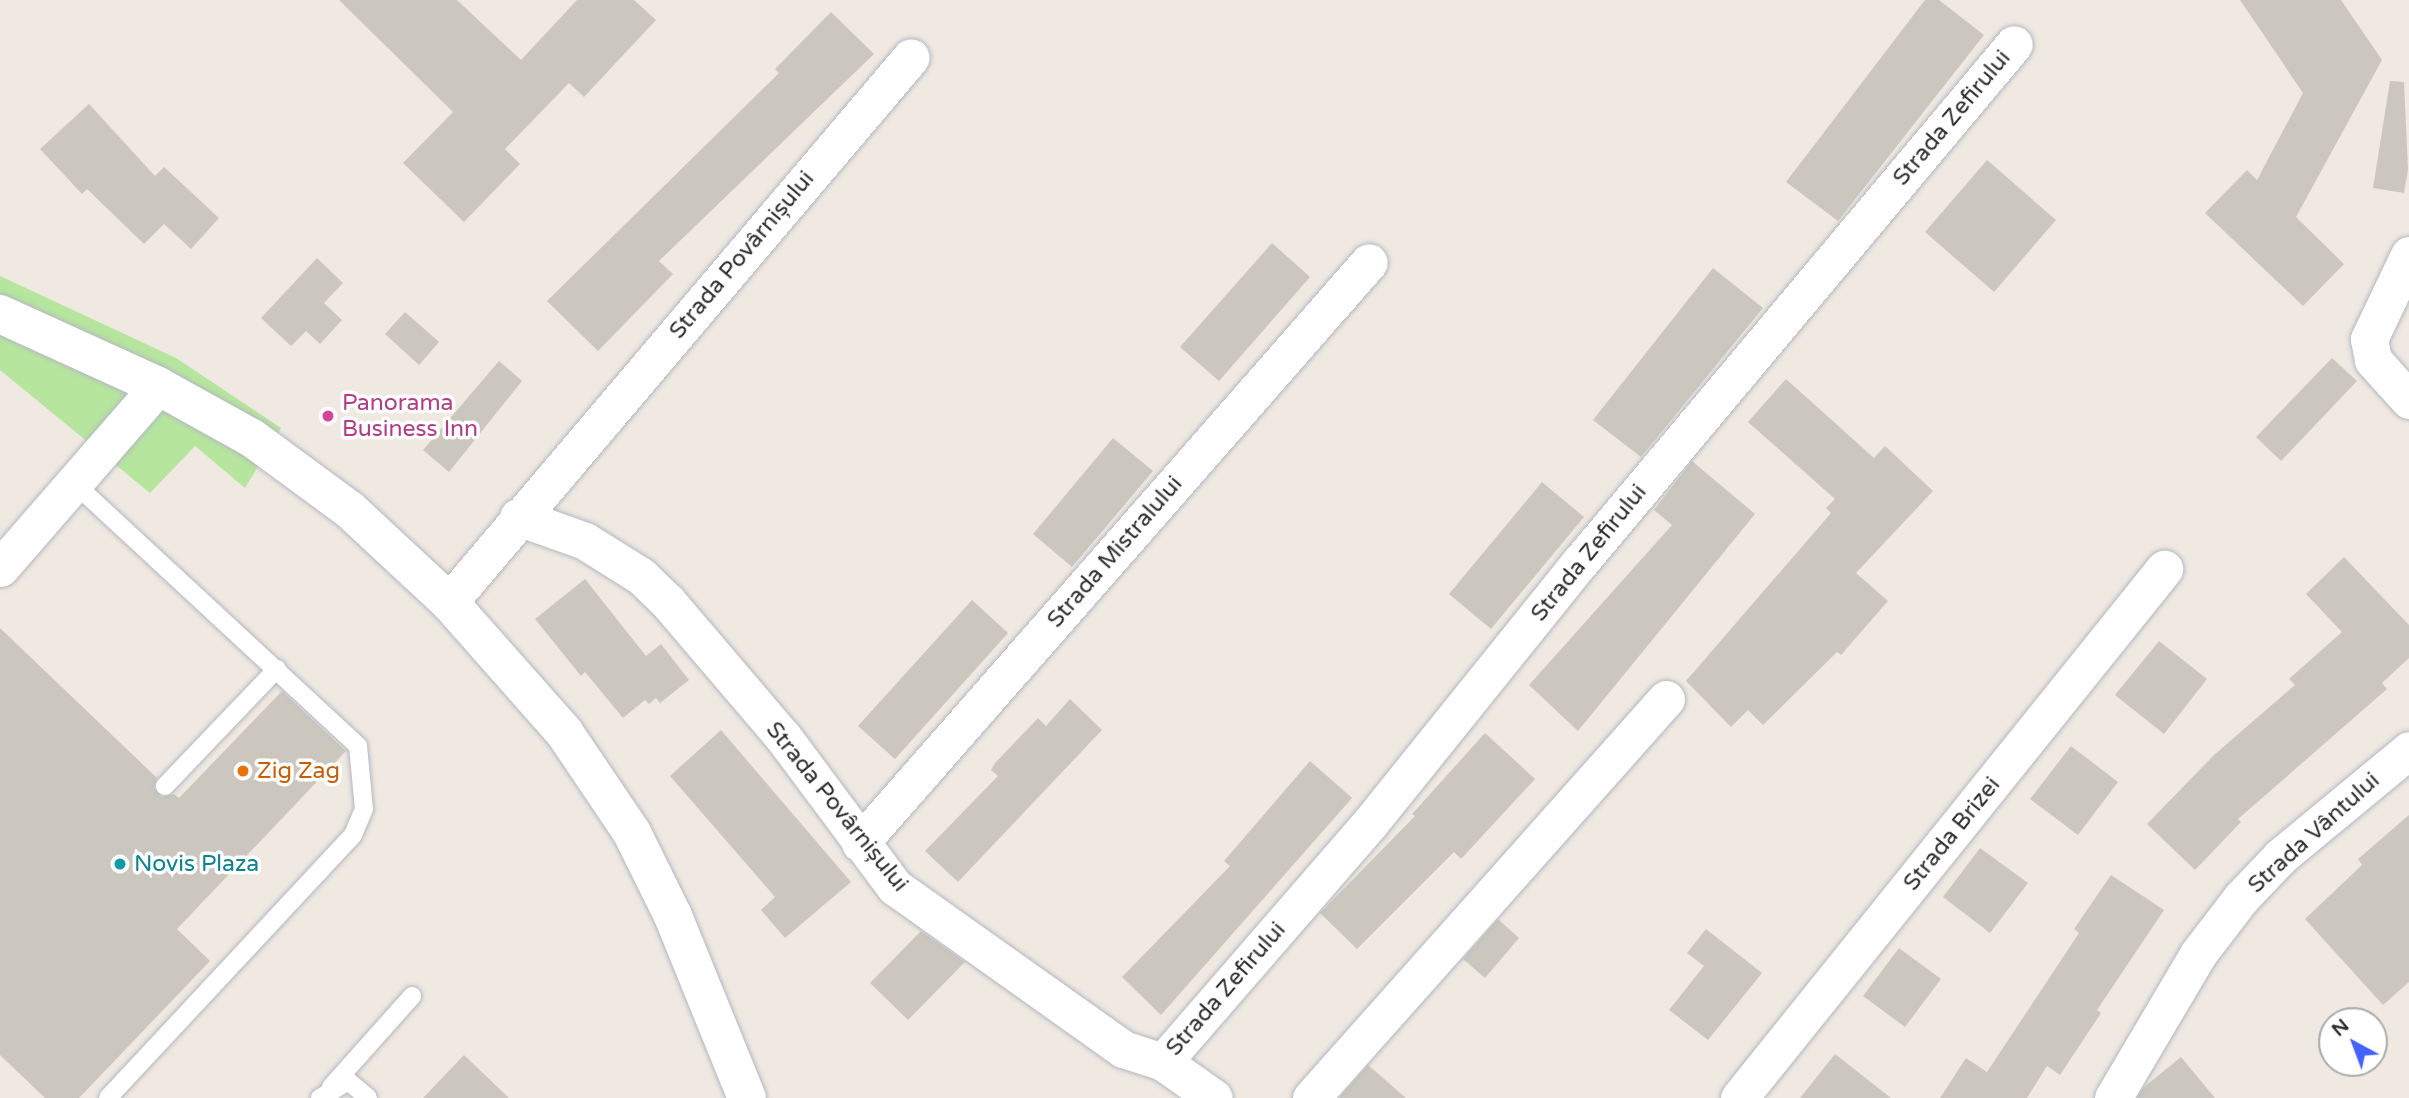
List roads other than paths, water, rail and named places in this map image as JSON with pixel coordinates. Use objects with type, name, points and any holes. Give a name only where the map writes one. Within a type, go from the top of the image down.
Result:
[{"type":"main road","points":[[0,315],[158,386],[289,462],[449,602],[564,732],[632,833],[673,916],[747,1098]]},
{"type":"street","name":"Strada Zefirului","points":[[1163,1062],[1370,823],[1581,561],[2014,44]]},
{"type":"street","name":"Strada Povârnișului","points":[[449,602],[518,517],[911,57]]},
{"type":"street","points":[[2409,255],[2372,326],[2373,360],[2409,400]]},
{"type":"street","name":"Strada Mistralului","points":[[860,843],[1369,262]]},
{"type":"street","points":[[0,568],[158,386]]},
{"type":"street","name":"Strada Povârnișului","points":[[518,517],[585,541],[641,576],[668,601],[783,737],[895,887],[1042,995],[1123,1049],[1163,1062],[1214,1098]]},
{"type":"street","name":"Strada Brizei","points":[[1739,1098],[2164,569]]},
{"type":"street","points":[[1311,1098],[1666,699]]},
{"type":"street","name":"Strada Vântului","points":[[2113,1098],[2198,954],[2241,898],[2281,856],[2409,750]]},
{"type":"lane","points":[[73,482],[358,746],[365,809],[353,835],[108,1098]]},
{"type":"lane","points":[[165,786],[277,669]]},
{"type":"lane","points":[[326,1093],[412,996]]},
{"type":"lane","points":[[326,1093],[348,1081],[368,1098]]},
{"type":"place","name":"Panorama Business Inn","points":[[328,416]]},
{"type":"place","name":"Zig Zag","points":[[243,771]]},
{"type":"place","name":"Novis Plaza","points":[[120,864]]}]
